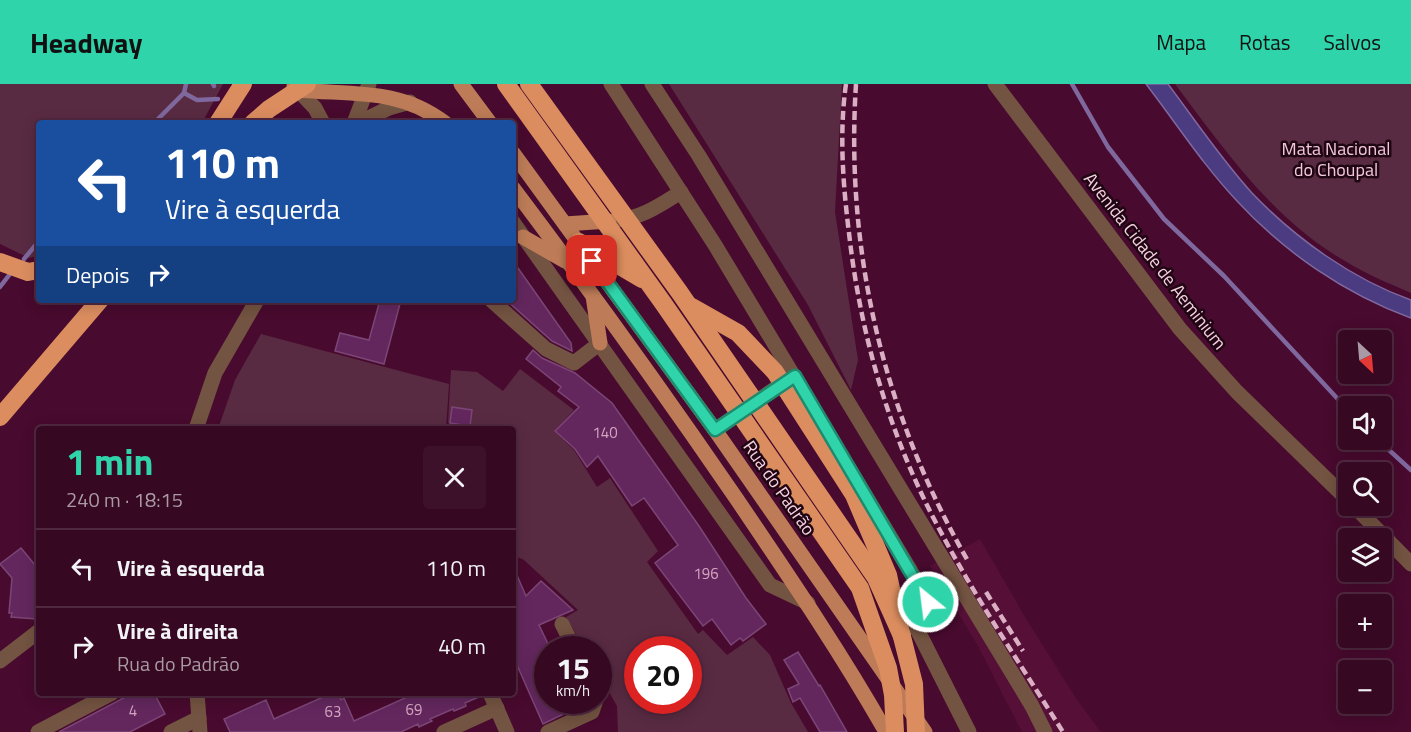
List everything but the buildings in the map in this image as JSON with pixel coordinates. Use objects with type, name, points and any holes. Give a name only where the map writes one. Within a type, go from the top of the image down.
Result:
[{"type":"highway","points":[[220,120],[243,84]]},
{"type":"highway","points":[[506,84],[663,303],[860,588],[888,668],[895,732]]},
{"type":"highway","points":[[529,84],[680,293],[876,578],[902,636]]},
{"type":"highway","points":[[256,120],[299,86]]},
{"type":"highway","points":[[579,242],[738,333],[775,372],[854,495],[888,575],[915,684],[916,732]]},
{"type":"highway","points":[[0,262],[28,272],[36,271]]},
{"type":"highway","points":[[0,417],[97,303]]},
{"type":"main road","points":[[461,84],[488,120]]},
{"type":"main road","points":[[299,86],[367,88],[410,102],[441,120]]},
{"type":"main road","name":"Rua do Padrão","points":[[516,157],[715,430],[925,732]]},
{"type":"main road","points":[[516,192],[670,402],[808,603],[886,732]]},
{"type":"main road","points":[[565,224],[609,221]]},
{"type":"main road","points":[[523,237],[570,264]]},
{"type":"main road","points":[[592,293],[600,343]]},
{"type":"street","points":[[512,84],[609,221],[632,219],[647,213],[681,192]]},
{"type":"street","points":[[611,84],[795,376],[928,602],[921,607],[915,617],[917,629],[969,732]]},
{"type":"street","points":[[652,84],[694,148],[833,376],[1026,696],[1045,732]]},
{"type":"street","name":"Avenida Cidade de Aeminium","points":[[994,84],[1186,337],[1237,392],[1338,490]]},
{"type":"street","points":[[299,86],[321,120]]},
{"type":"street","points":[[357,120],[367,88]]},
{"type":"street","points":[[363,120],[389,108],[410,102]]},
{"type":"street","points":[[516,226],[770,585],[808,603]]},
{"type":"street","points":[[197,426],[215,373],[255,303]]},
{"type":"street","points":[[494,303],[546,349],[567,361],[574,363],[600,343]]},
{"type":"street","points":[[715,430],[795,376]]},
{"type":"street","points":[[1364,516],[1411,564]]},
{"type":"street","points":[[562,624],[568,636]]},
{"type":"street","points":[[0,661],[36,633]]},
{"type":"street","points":[[38,732],[106,696]]},
{"type":"street","points":[[171,732],[200,725],[197,696]]},
{"type":"street","points":[[491,696],[507,732]]},
{"type":"street","points":[[444,732],[496,708]]},
{"type":"street","points":[[548,732],[588,714]]},
{"type":"shaded area","points":[[1146,84],[1168,84],[1230,167],[1269,210],[1306,241],[1346,269],[1411,300],[1411,318],[1339,284],[1295,254],[1255,220],[1201,158]]},
{"type":"shaded area","points":[[980,539],[1077,700],[1101,732],[1022,732],[978,646],[930,566]]},
{"type":"green space","points":[[0,84],[223,84],[204,120],[36,120],[36,256],[29,258],[0,244]]},
{"type":"green space","points":[[669,84],[842,84],[835,212],[858,360],[851,390],[808,305]]},
{"type":"green space","name":"Mata Nacional do Choupal","points":[[1175,84],[1411,84],[1411,293],[1353,266],[1295,225],[1251,182]]},
{"type":"green space","points":[[261,334],[449,384],[446,426],[219,426],[235,380]]},
{"type":"green space","points":[[520,369],[574,410],[554,431],[574,450],[597,487],[610,478],[658,551],[647,562],[698,634],[703,630],[727,655],[753,637],[770,655],[791,703],[808,732],[618,732],[617,706],[612,697],[612,636],[577,636],[566,617],[578,610],[524,560],[516,556],[516,426],[452,426],[448,423],[451,370],[477,372],[503,391]]},
{"type":"waterway","points":[[186,84],[184,93],[197,100],[218,99]]},
{"type":"waterway","points":[[1072,84],[1108,147],[1164,219],[1224,276],[1338,399]]},
{"type":"waterway","points":[[157,120],[184,93]]},
{"type":"waterway","points":[[24,259],[36,245]]},
{"type":"waterway","points":[[0,287],[10,274]]},
{"type":"waterway","points":[[1389,450],[1411,470]]},
{"type":"railway","points":[[846,84],[843,159],[849,233],[860,307],[878,380],[890,416],[918,485],[949,547],[996,627],[1063,732]]},
{"type":"railway","points":[[856,84],[854,147],[857,209],[864,270],[876,331],[893,390],[914,448],[939,505],[968,561]]},
{"type":"railway","points":[[986,592],[1023,651]]},
{"type":"route","points":[[592,261],[715,430],[795,376],[928,602]]}]
